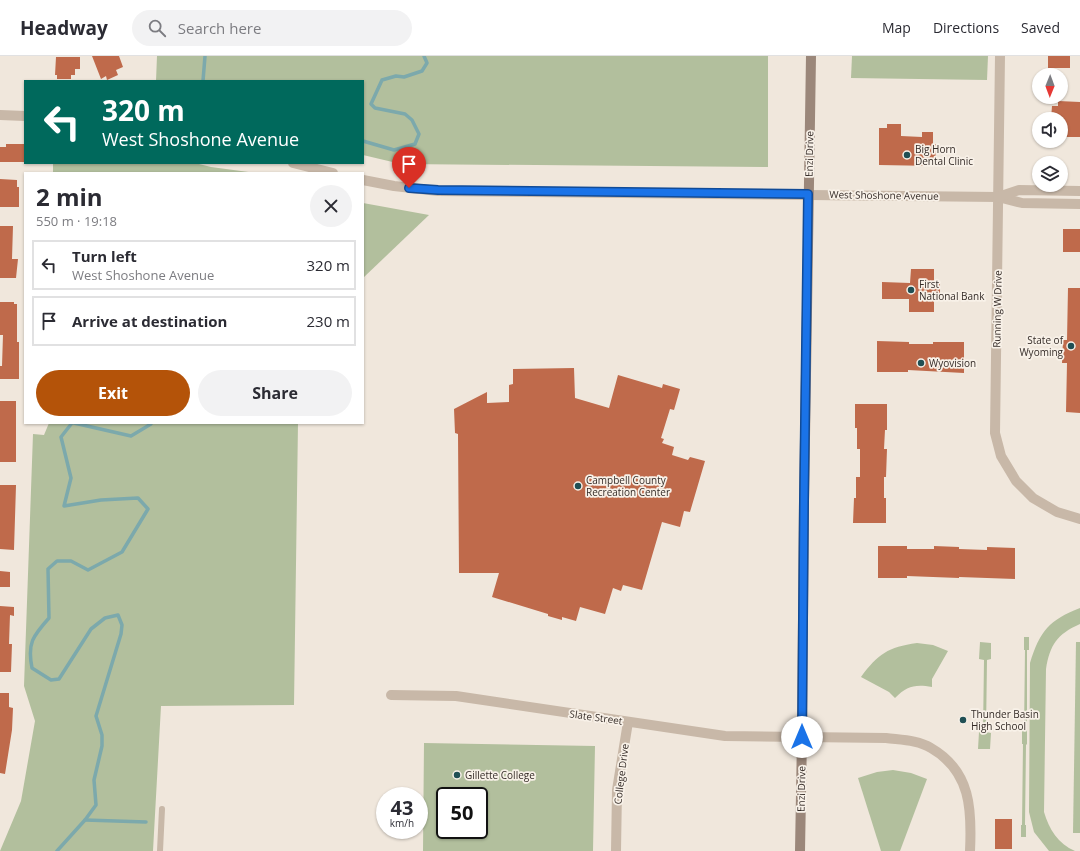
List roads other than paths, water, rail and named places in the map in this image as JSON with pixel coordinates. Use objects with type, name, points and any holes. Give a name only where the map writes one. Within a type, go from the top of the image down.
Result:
[{"type":"main road","name":"Enzi Drive","points":[[800,851],[811,56]]},
{"type":"street","name":"Running W Drive","points":[[1000,56],[995,433],[1001,456],[1016,481],[1033,498],[1057,512],[1080,519]]},
{"type":"street","points":[[0,115],[24,116]]},
{"type":"street","points":[[297,164],[329,172]]},
{"type":"street","name":"West Shoshone Avenue","points":[[364,180],[394,186],[438,190],[998,197]]},
{"type":"street","points":[[998,197],[1019,190],[1080,191]]},
{"type":"street","points":[[998,197],[1022,203],[1080,204]]},
{"type":"street","name":"Slate Street","points":[[391,695],[456,696],[725,736],[886,738],[911,741],[930,747],[949,762],[964,783],[970,803],[970,851]]},
{"type":"street","name":"College Drive","points":[[616,851],[617,790],[628,722]]},
{"type":"lane","points":[[160,851],[162,809]]},
{"type":"waterway","points":[[203,80],[205,56]]},
{"type":"waterway","points":[[364,141],[394,150],[415,144],[419,134],[412,120],[405,114],[375,108],[371,104],[382,80],[396,76],[404,77],[422,71],[427,63],[424,56]]},
{"type":"waterway","points":[[57,851],[85,820],[96,805],[94,780],[102,746],[102,735],[96,716],[121,634],[122,625],[118,615],[105,618],[91,629],[59,679],[51,680],[32,668],[30,652],[33,640],[35,635],[49,618],[48,569],[57,561],[71,561],[88,570],[122,552],[148,509],[138,498],[101,500],[64,506],[71,478],[61,437],[71,424]]},
{"type":"waterway","points":[[78,424],[131,436],[151,424]]},
{"type":"waterway","points":[[85,820],[146,822]]},
{"type":"place","name":"Big Horn Dental Clinic","points":[[907,155]]},
{"type":"place","name":"First National Bank","points":[[911,290]]},
{"type":"place","name":"State of Wyoming","points":[[1071,346]]},
{"type":"place","name":"Wyovision","points":[[921,363]]},
{"type":"place","name":"Campbell County Recreation Center","points":[[578,486]]},
{"type":"place","name":"Thunder Basin High School","points":[[963,720]]},
{"type":"place","name":"Gillette College","points":[[457,775]]}]
